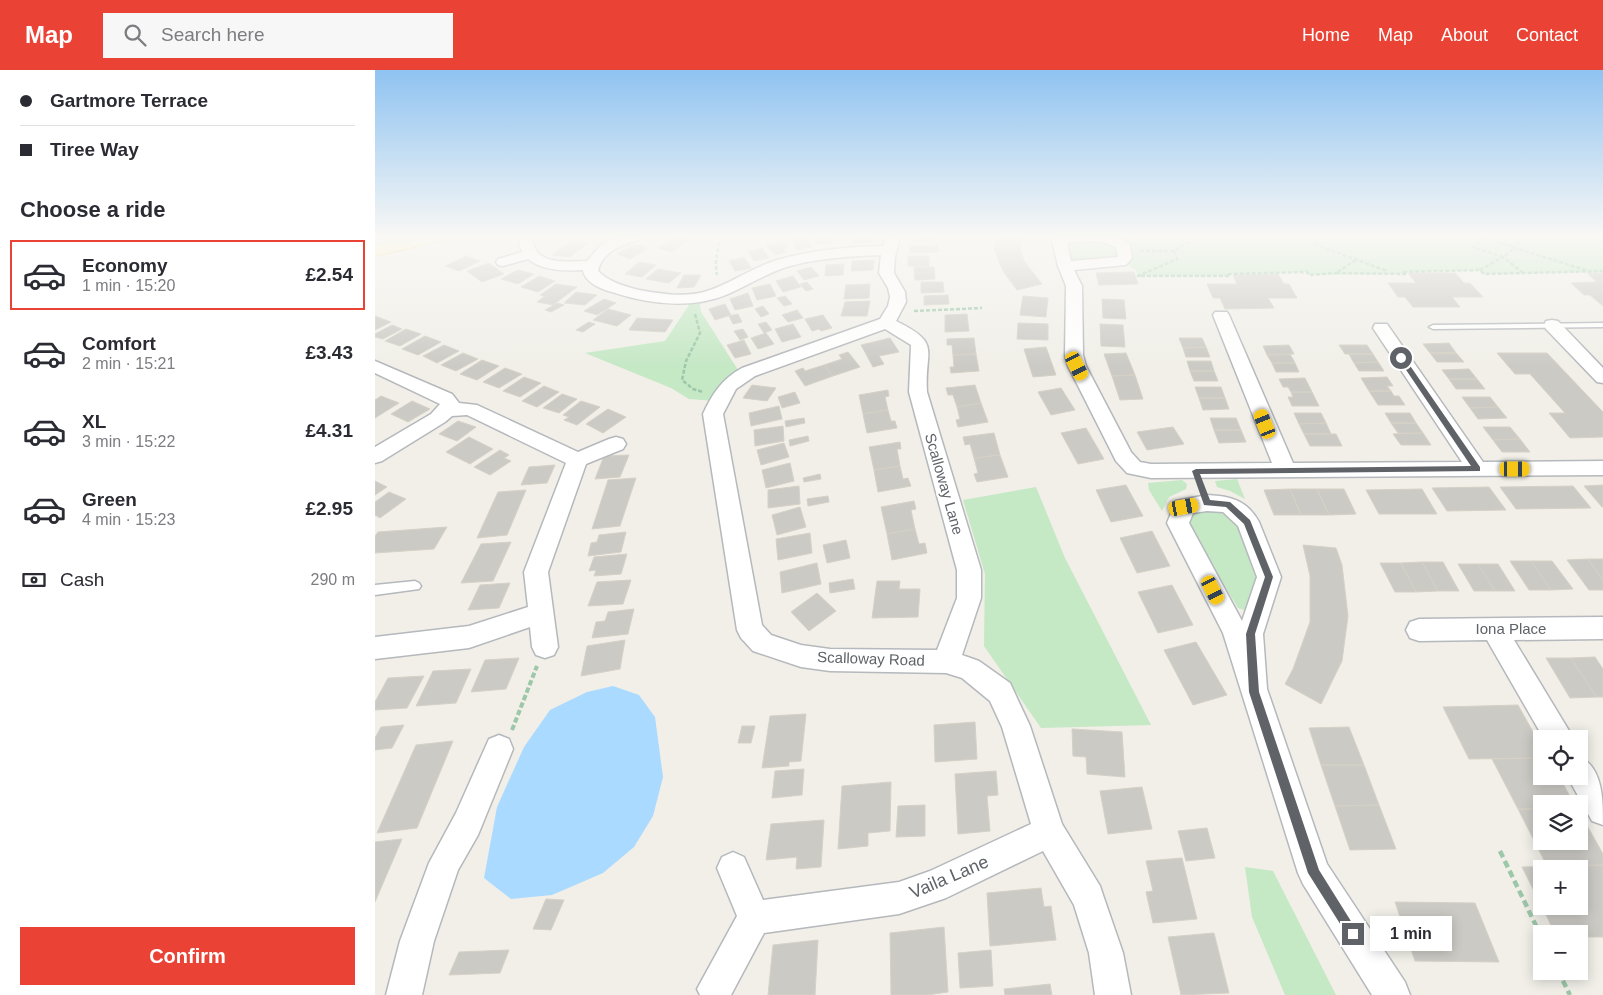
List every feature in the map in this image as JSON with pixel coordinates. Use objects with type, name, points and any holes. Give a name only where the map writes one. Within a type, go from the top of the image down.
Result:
[{"type":"street","points":[[595,280],[620,290],[659,300],[693,298],[720,292],[745,280]]},
{"type":"street","points":[[890,280],[898,297],[891,317]]},
{"type":"street","points":[[1071,280],[1074,286],[1074,355],[1077,366],[1123,456],[1134,468],[1234,472],[1603,468]]},
{"type":"street","points":[[1221,315],[1285,471]]},
{"type":"street","name":"Scalloway Road","points":[[891,317],[738,376],[721,395],[713,414],[750,630],[761,643],[801,656],[830,660],[945,662],[969,669],[1000,692],[1016,726],[1049,832],[1088,898],[1106,953],[1113,995]]},
{"type":"street","name":"Scalloway Lane","points":[[891,317],[917,339],[922,350],[917,373],[918,392],[969,570],[969,598],[945,662]]},
{"type":"street","points":[[1552,325],[1603,378]]},
{"type":"street","points":[[1381,328],[1477,469]]},
{"type":"street","points":[[375,366],[445,398],[450,403],[447,410],[438,418],[375,456]]},
{"type":"street","points":[[447,410],[469,409],[577,460]]},
{"type":"street","points":[[545,647],[536,572],[547,538],[577,460],[616,444]]},
{"type":"street","points":[[1196,471],[1207,503]]},
{"type":"street","points":[[1254,692],[1251,634],[1269,577],[1248,522],[1228,504],[1207,503],[1184,507],[1178,523],[1235,632],[1254,692],[1314,873],[1392,995]]},
{"type":"street","points":[[375,648],[469,638],[541,613]]},
{"type":"street","name":"Iona Place","points":[[1419,630],[1603,628]]},
{"type":"street","points":[[1494,629],[1555,730]]},
{"type":"street","points":[[404,995],[417,941],[445,863],[467,824],[499,749]]},
{"type":"street","points":[[1588,785],[1603,810]]},
{"type":"street","name":"Vaila Lane","points":[[754,918],[899,898],[933,886],[1049,832]]},
{"type":"street","points":[[715,989],[754,918],[733,868]]},
{"type":"lane","points":[[1433,327],[1603,325]]},
{"type":"lane","points":[[375,590],[415,586]]},
{"type":"path","points":[[715,280],[710,290],[693,298],[692,305],[700,333],[687,356],[682,380],[693,389],[721,395]]},
{"type":"path","points":[[891,317],[983,308]]},
{"type":"path","points":[[499,749],[515,724],[545,647]]},
{"type":"path","points":[[1500,851],[1536,925]]},
{"type":"path","points":[[1562,980],[1570,995]]},
{"type":"green space","points":[[699,298],[701,312],[740,373],[716,401],[689,399],[671,388],[585,353],[665,341],[691,299]]},
{"type":"green space","points":[[1237,479],[1245,499],[1217,487],[1215,481]]},
{"type":"green space","points":[[1182,480],[1187,484],[1186,489],[1169,497],[1162,511],[1149,490],[1148,483]]},
{"type":"green space","points":[[1036,487],[1065,558],[1151,725],[1041,728],[984,646],[985,574],[963,500]]},
{"type":"green space","points":[[1211,511],[1226,513],[1236,519],[1256,579],[1250,607],[1244,610],[1238,608],[1189,524],[1191,515]]},
{"type":"green space","points":[[1245,867],[1273,871],[1336,995],[1285,995],[1252,917]]},
{"type":"water","points":[[613,686],[639,695],[655,717],[663,777],[653,816],[634,847],[603,873],[552,895],[511,899],[484,878],[497,807],[524,747],[550,710],[587,692]]},
{"type":"building","points":[[505,280],[524,280],[518,284]]},
{"type":"building","points":[[532,280],[555,281],[538,292],[521,287]]},
{"type":"building","points":[[653,280],[672,280],[669,283]]},
{"type":"building","points":[[681,280],[698,280],[694,287],[677,288]]},
{"type":"building","points":[[796,280],[801,287],[783,292],[776,281]]},
{"type":"building","points":[[1010,280],[1039,280],[1042,284],[1017,290]]},
{"type":"building","points":[[1098,280],[1137,280],[1138,284],[1099,285]]},
{"type":"building","points":[[1235,280],[1282,280],[1284,284],[1289,284],[1297,298],[1268,298],[1274,308],[1225,309],[1220,298],[1213,298],[1207,284],[1237,284]]},
{"type":"building","points":[[1414,280],[1461,280],[1464,283],[1470,283],[1483,297],[1452,297],[1460,307],[1413,307],[1405,297],[1398,297],[1388,283],[1416,283]]},
{"type":"building","points":[[1595,280],[1603,280],[1603,306],[1590,295],[1584,295],[1571,283],[1597,282]]},
{"type":"building","points":[[807,282],[813,289],[806,291],[800,284]]},
{"type":"building","points":[[921,282],[943,282],[944,292],[921,293]]},
{"type":"building","points":[[556,284],[577,287],[553,305],[537,302],[545,296],[540,295]]},
{"type":"building","points":[[770,284],[776,296],[757,300],[752,288]]},
{"type":"building","points":[[870,284],[869,298],[844,299],[846,285]]},
{"type":"building","points":[[576,292],[597,295],[585,305],[564,303]]},
{"type":"building","points":[[748,293],[753,306],[735,310],[730,299]]},
{"type":"building","points":[[948,295],[949,304],[924,305],[924,296]]},
{"type":"building","points":[[785,296],[792,304],[784,306],[777,298]]},
{"type":"building","points":[[1023,296],[1048,298],[1046,317],[1020,315]]},
{"type":"building","points":[[604,299],[616,303],[597,315],[584,311]]},
{"type":"building","points":[[1102,299],[1124,300],[1126,319],[1103,318]]},
{"type":"building","points":[[870,301],[867,316],[841,316],[845,302]]},
{"type":"building","points":[[557,303],[564,305],[551,312],[545,310]]},
{"type":"building","points":[[725,304],[731,315],[715,320],[709,309]]},
{"type":"building","points":[[763,306],[769,314],[761,317],[755,309]]},
{"type":"building","points":[[608,309],[631,315],[617,326],[593,320]]},
{"type":"building","points":[[797,310],[803,318],[788,322],[782,315]]},
{"type":"building","points":[[738,314],[742,322],[733,324],[729,316]]},
{"type":"building","points":[[967,314],[969,331],[945,332],[945,315]]},
{"type":"building","points":[[823,315],[832,328],[812,331],[805,319]]},
{"type":"building","points":[[375,316],[391,322],[375,330]]},
{"type":"building","points":[[637,318],[673,320],[665,332],[629,330]]},
{"type":"building","points":[[589,322],[595,324],[583,332],[576,330]]},
{"type":"building","points":[[766,322],[772,330],[764,333],[758,324]]},
{"type":"building","points":[[1018,323],[1048,324],[1048,340],[1017,339]]},
{"type":"building","points":[[793,324],[801,337],[782,342],[775,329]]},
{"type":"building","points":[[1100,324],[1123,325],[1125,347],[1101,346]]},
{"type":"building","points":[[392,325],[402,329],[383,339],[375,337],[375,334]]},
{"type":"building","points":[[406,329],[421,334],[400,346],[385,341]]},
{"type":"building","points":[[743,329],[748,337],[740,340],[734,331]]},
{"type":"building","points":[[766,333],[774,344],[758,349],[751,338]]},
{"type":"building","points":[[425,336],[441,342],[418,355],[402,349]]},
{"type":"building","points":[[890,338],[899,352],[879,356],[884,364],[873,367],[861,345]]},
{"type":"building","points":[[974,338],[976,354],[953,355],[952,345],[947,345],[947,339]]},
{"type":"building","points":[[1179,338],[1202,338],[1206,347],[1183,348]]},
{"type":"building","points":[[744,340],[751,354],[735,358],[727,345]]},
{"type":"building","points":[[1449,343],[1456,353],[1430,353],[1423,344]]},
{"type":"building","points":[[444,345],[459,351],[437,363],[423,356]]},
{"type":"building","points":[[1289,345],[1294,354],[1267,355],[1263,346]]},
{"type":"building","points":[[1339,345],[1367,345],[1373,354],[1345,354]]},
{"type":"building","points":[[1046,347],[1056,375],[1033,377],[1024,349]]},
{"type":"building","points":[[1206,347],[1210,357],[1186,357],[1183,348]]},
{"type":"building","points":[[848,352],[860,367],[833,376],[824,365],[842,359],[839,355]]},
{"type":"building","points":[[463,353],[478,359],[456,371],[441,365]]},
{"type":"building","points":[[1126,353],[1135,375],[1112,376],[1104,354]]},
{"type":"building","points":[[1430,353],[1456,353],[1464,362],[1437,362]]},
{"type":"building","points":[[1497,353],[1547,353],[1603,412],[1603,437],[1570,438],[1549,413],[1565,413],[1530,374],[1515,374]]},
{"type":"building","points":[[976,354],[979,371],[951,373],[950,367],[954,367],[953,355]]},
{"type":"building","points":[[1290,354],[1295,363],[1272,363],[1267,355]]},
{"type":"building","points":[[1349,354],[1373,354],[1378,362],[1354,363]]},
{"type":"building","points":[[482,360],[499,366],[477,380],[460,374]]},
{"type":"building","points":[[1187,361],[1211,361],[1214,371],[1190,371]]},
{"type":"building","points":[[1378,362],[1384,371],[1359,371],[1354,363]]},
{"type":"building","points":[[1272,363],[1295,363],[1299,372],[1276,372]]},
{"type":"building","points":[[824,365],[833,376],[805,386],[795,371],[803,368],[805,371]]},
{"type":"building","points":[[505,368],[522,374],[499,388],[483,382]]},
{"type":"building","points":[[1469,369],[1477,379],[1449,379],[1442,370]]},
{"type":"building","points":[[1190,371],[1214,371],[1218,381],[1194,381]]},
{"type":"building","points":[[1135,375],[1143,399],[1120,400],[1112,376]]},
{"type":"building","points":[[524,377],[541,383],[520,397],[503,391]]},
{"type":"building","points":[[1387,377],[1393,386],[1387,386],[1391,391],[1369,391],[1361,378]]},
{"type":"building","points":[[1305,378],[1312,392],[1291,392],[1288,387],[1283,387],[1279,379]]},
{"type":"building","points":[[1449,379],[1477,379],[1485,389],[1456,389]]},
{"type":"building","points":[[752,385],[776,388],[767,401],[743,398]]},
{"type":"building","points":[[975,385],[981,403],[957,407],[953,395],[948,395],[946,388]]},
{"type":"building","points":[[544,386],[559,392],[537,407],[522,401]]},
{"type":"building","points":[[1195,387],[1221,387],[1225,398],[1199,398]]},
{"type":"building","points":[[1061,388],[1075,410],[1051,415],[1038,392]]},
{"type":"building","points":[[888,390],[889,396],[885,397],[888,410],[863,414],[859,395]]},
{"type":"building","points":[[1369,391],[1391,391],[1394,396],[1399,396],[1405,405],[1378,405]]},
{"type":"building","points":[[795,392],[800,403],[782,408],[778,397]]},
{"type":"building","points":[[1291,392],[1312,392],[1319,406],[1292,406],[1288,397],[1293,397]]},
{"type":"building","points":[[562,394],[577,399],[559,413],[543,408]]},
{"type":"building","points":[[381,396],[399,403],[375,418],[375,400]]},
{"type":"building","points":[[1462,397],[1490,397],[1498,407],[1470,408]]},
{"type":"building","points":[[1199,398],[1225,398],[1229,409],[1203,410]]},
{"type":"building","points":[[412,401],[430,409],[408,422],[391,414]]},
{"type":"building","points":[[581,401],[600,407],[577,425],[564,420],[569,417],[563,415]]},
{"type":"building","points":[[981,403],[988,422],[958,427],[956,420],[960,419],[957,407]]},
{"type":"building","points":[[779,406],[782,419],[751,426],[749,413]]},
{"type":"building","points":[[1498,407],[1507,418],[1478,419],[1470,408]]},
{"type":"building","points":[[608,409],[626,417],[603,433],[586,424]]},
{"type":"building","points":[[888,410],[891,421],[895,421],[897,428],[867,433],[863,414]]},
{"type":"building","points":[[1294,413],[1321,413],[1326,423],[1299,424]]},
{"type":"building","points":[[1385,413],[1410,413],[1416,423],[1391,423]]},
{"type":"building","points":[[804,418],[805,423],[786,427],[785,421]]},
{"type":"building","points":[[1210,418],[1236,418],[1241,430],[1214,430]]},
{"type":"building","points":[[458,421],[476,427],[457,441],[439,434]]},
{"type":"building","points":[[1326,423],[1331,434],[1304,434],[1299,424]]},
{"type":"building","points":[[1391,423],[1416,423],[1423,433],[1398,433]]},
{"type":"building","points":[[783,426],[784,441],[755,446],[754,430]]},
{"type":"building","points":[[1173,427],[1184,444],[1147,450],[1137,432]]},
{"type":"building","points":[[1483,427],[1510,427],[1520,439],[1493,440]]},
{"type":"building","points":[[1086,428],[1104,459],[1078,464],[1061,433]]},
{"type":"building","points":[[1214,430],[1241,430],[1246,442],[1219,443]]},
{"type":"building","points":[[994,433],[1000,455],[974,458],[970,444],[965,445],[963,437]]},
{"type":"building","points":[[1423,433],[1431,445],[1401,445],[1393,434]]},
{"type":"building","points":[[1304,434],[1336,434],[1342,446],[1310,446]]},
{"type":"building","points":[[808,436],[809,441],[790,446],[789,440]]},
{"type":"building","points":[[469,437],[493,449],[470,464],[446,452]]},
{"type":"building","points":[[1520,439],[1530,452],[1502,452],[1493,440]]},
{"type":"building","points":[[900,442],[901,449],[897,449],[900,466],[874,470],[869,447]]},
{"type":"building","points":[[784,443],[789,457],[761,465],[757,450]]},
{"type":"building","points":[[500,450],[509,455],[504,458],[511,461],[490,475],[474,467]]},
{"type":"building","points":[[629,455],[620,477],[595,479],[604,456]]},
{"type":"building","points":[[1000,455],[1008,477],[977,482],[974,474],[978,473],[974,458]]},
{"type":"building","points":[[790,463],[794,481],[766,488],[762,470]]},
{"type":"building","points":[[555,465],[547,483],[521,485],[529,467]]},
{"type":"building","points":[[900,466],[903,479],[908,478],[911,486],[878,492],[874,470]]},
{"type":"building","points":[[820,474],[821,479],[804,482],[803,478]]},
{"type":"building","points":[[636,478],[620,526],[592,529],[608,480]]},
{"type":"building","points":[[375,481],[387,487],[375,495]]},
{"type":"building","points":[[1126,485],[1143,516],[1111,522],[1096,490]]},
{"type":"building","points":[[1603,485],[1603,507],[1602,507],[1584,486]]},
{"type":"building","points":[[799,486],[800,504],[768,508],[768,490]]},
{"type":"building","points":[[1573,486],[1591,508],[1516,509],[1500,487]]},
{"type":"building","points":[[1489,487],[1506,510],[1447,511],[1432,488]]},
{"type":"building","points":[[1290,489],[1317,489],[1329,515],[1301,515]]},
{"type":"building","points":[[1290,489],[1301,515],[1274,515],[1264,490]]},
{"type":"building","points":[[1317,489],[1344,489],[1356,514],[1329,515]]},
{"type":"building","points":[[1422,489],[1437,514],[1379,514],[1366,490]]},
{"type":"building","points":[[526,490],[507,535],[477,538],[498,492]]},
{"type":"building","points":[[389,492],[406,499],[380,518],[375,515],[375,502]]},
{"type":"building","points":[[828,496],[829,502],[808,506],[807,499]]},
{"type":"building","points":[[914,501],[916,509],[911,510],[915,529],[887,534],[881,507]]},
{"type":"building","points":[[800,507],[806,527],[777,535],[772,515]]},
{"type":"building","points":[[447,527],[434,549],[375,553],[375,536],[378,532]]},
{"type":"building","points":[[915,529],[919,544],[925,543],[927,553],[892,560],[887,534]]},
{"type":"building","points":[[1152,531],[1170,566],[1137,573],[1120,538]]},
{"type":"building","points":[[626,532],[621,552],[588,556],[591,543],[597,542],[599,535]]},
{"type":"building","points":[[810,533],[812,553],[778,560],[776,539]]},
{"type":"building","points":[[846,540],[850,558],[827,563],[823,545]]},
{"type":"building","points":[[511,542],[493,581],[461,583],[481,544]]},
{"type":"building","points":[[1303,545],[1336,548],[1342,565],[1348,616],[1342,661],[1321,704],[1285,684],[1293,669],[1310,622],[1310,576]]},
{"type":"building","points":[[627,554],[621,574],[594,576],[596,570],[589,571],[594,557]]},
{"type":"building","points":[[1588,559],[1603,559],[1603,580]]},
{"type":"building","points":[[1588,559],[1603,580],[1603,590],[1589,590],[1567,560]]},
{"type":"building","points":[[1510,561],[1531,561],[1551,590],[1529,590]]},
{"type":"building","points":[[1531,561],[1552,561],[1573,589],[1551,590]]},
{"type":"building","points":[[1422,562],[1443,562],[1459,591],[1438,591]]},
{"type":"building","points":[[1422,562],[1438,591],[1416,592],[1401,563]]},
{"type":"building","points":[[817,563],[821,584],[782,593],[780,572]]},
{"type":"building","points":[[1380,563],[1401,563],[1416,592],[1395,592]]},
{"type":"building","points":[[1458,564],[1478,564],[1495,591],[1474,591]]},
{"type":"building","points":[[1478,564],[1498,564],[1515,591],[1495,591]]},
{"type":"building","points":[[853,579],[855,589],[830,593],[829,583]]},
{"type":"building","points":[[631,580],[623,604],[588,606],[597,582]]},
{"type":"building","points":[[877,581],[900,581],[899,589],[920,589],[918,617],[872,618]]},
{"type":"building","points":[[510,583],[499,608],[468,610],[480,585]]},
{"type":"building","points":[[1172,585],[1193,625],[1158,633],[1138,592]]},
{"type":"building","points":[[817,593],[836,611],[809,631],[791,612]]},
{"type":"building","points":[[634,609],[628,634],[592,638],[596,622],[605,621],[608,612]]},
{"type":"building","points":[[625,640],[620,669],[581,676],[587,646]]},
{"type":"building","points":[[1196,642],[1227,695],[1193,705],[1164,650]]},
{"type":"building","points":[[1595,657],[1603,669],[1603,697],[1597,697],[1571,658]]},
{"type":"building","points":[[519,658],[506,689],[471,692],[485,660]]},
{"type":"building","points":[[1546,658],[1571,658],[1597,697],[1570,698]]},
{"type":"building","points":[[471,669],[456,703],[416,706],[433,671]]},
{"type":"building","points":[[424,676],[407,708],[375,710],[375,702],[388,678]]},
{"type":"building","points":[[1518,705],[1533,732],[1533,758],[1469,759],[1443,707]]},
{"type":"building","points":[[806,714],[801,761],[789,762],[789,766],[762,768],[770,716]]},
{"type":"building","points":[[975,722],[977,759],[935,762],[934,725]]},
{"type":"building","points":[[404,725],[392,748],[375,750],[375,738],[381,727]]},
{"type":"building","points":[[742,726],[755,726],[751,743],[738,743]]},
{"type":"building","points":[[1349,727],[1364,765],[1321,765],[1309,728]]},
{"type":"building","points":[[1072,729],[1122,732],[1125,777],[1087,774],[1086,757],[1073,756]]},
{"type":"building","points":[[453,741],[417,828],[377,833],[416,745]]},
{"type":"building","points":[[1533,758],[1533,785],[1564,785],[1569,795],[1533,795],[1533,809],[1518,809],[1492,759]]},
{"type":"building","points":[[1321,765],[1364,765],[1379,805],[1335,806]]},
{"type":"building","points":[[804,769],[802,795],[772,798],[775,771]]},
{"type":"building","points":[[996,771],[998,795],[987,796],[990,831],[958,834],[955,774]]},
{"type":"building","points":[[891,782],[890,831],[868,833],[868,846],[838,849],[842,786]]},
{"type":"building","points":[[1142,787],[1152,829],[1108,834],[1100,791]]},
{"type":"building","points":[[925,805],[925,836],[896,837],[898,806]]},
{"type":"building","points":[[1379,805],[1396,849],[1350,850],[1335,806]]},
{"type":"building","points":[[1518,809],[1533,809],[1533,838]]},
{"type":"building","points":[[824,820],[821,867],[796,869],[797,857],[766,860],[771,824]]},
{"type":"building","points":[[1588,827],[1603,854],[1603,865],[1588,865],[1588,860],[1544,860],[1539,850],[1588,850]]},
{"type":"building","points":[[1207,828],[1215,858],[1186,861],[1178,831]]},
{"type":"building","points":[[402,839],[375,902],[375,842]]},
{"type":"building","points":[[1182,858],[1197,919],[1153,923],[1146,892],[1153,891],[1146,861]]},
{"type":"building","points":[[1588,865],[1603,865],[1603,937],[1588,937],[1588,925],[1551,925],[1546,915],[1588,915]]},
{"type":"building","points":[[1522,867],[1533,867],[1533,889]]},
{"type":"building","points":[[1041,888],[1044,907],[1051,906],[1056,940],[990,946],[987,893]]},
{"type":"building","points":[[546,899],[564,900],[551,930],[533,929]]},
{"type":"building","points":[[1395,902],[1475,903],[1499,962],[1415,961]]},
{"type":"building","points":[[944,927],[948,992],[927,995],[891,995],[890,933]]},
{"type":"building","points":[[1214,933],[1229,993],[1181,995],[1168,937]]},
{"type":"building","points":[[818,940],[815,995],[768,995],[773,945]]},
{"type":"building","points":[[509,950],[500,973],[449,975],[459,952]]},
{"type":"building","points":[[991,950],[993,986],[960,988],[958,953]]},
{"type":"building","points":[[1050,984],[1052,995],[1005,995],[1004,989]]},
{"type":"route","points":[[1353,934],[1314,873],[1254,692],[1251,634],[1269,577],[1248,522],[1228,504],[1207,503],[1196,471],[1477,469],[1401,358]]}]
